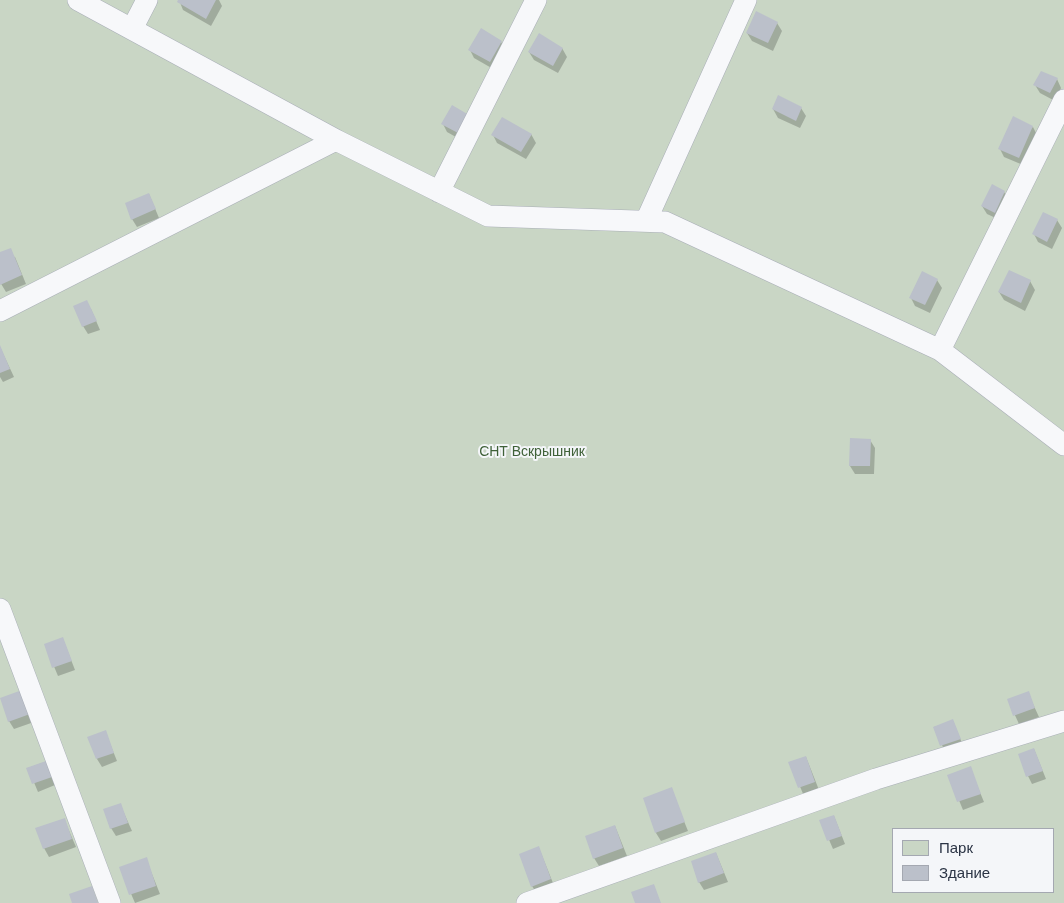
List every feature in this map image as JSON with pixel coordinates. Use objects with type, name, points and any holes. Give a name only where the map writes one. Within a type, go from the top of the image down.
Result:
[{"type":"lane","points":[[78,0],[336,140],[488,216],[665,222],[940,350],[1064,445]]},
{"type":"lane","points":[[132,29],[147,0]]},
{"type":"lane","points":[[439,192],[536,0]]},
{"type":"lane","points":[[646,222],[746,0]]},
{"type":"lane","points":[[940,350],[1064,100]]},
{"type":"lane","points":[[0,311],[336,140]]},
{"type":"lane","points":[[0,609],[110,903]]},
{"type":"lane","points":[[527,903],[876,779],[1064,721]]},
{"type":"green space","name":"СНТ Вскрышник","points":[[0,0],[1064,0],[1064,903],[0,903]]},
{"type":"building","points":[[178,0],[216,0],[206,19],[177,2]]},
{"type":"building","points":[[756,11],[778,22],[768,43],[746,33]]},
{"type":"building","points":[[481,28],[502,41],[490,62],[468,50]]},
{"type":"building","points":[[539,33],[563,48],[553,66],[528,52]]},
{"type":"building","points":[[1041,71],[1058,78],[1050,93],[1033,85]]},
{"type":"building","points":[[778,95],[802,107],[796,121],[772,109]]},
{"type":"building","points":[[452,105],[469,115],[458,133],[441,124]]},
{"type":"building","points":[[1013,116],[1033,126],[1019,158],[998,149]]},
{"type":"building","points":[[502,117],[532,134],[521,152],[491,135]]},
{"type":"building","points":[[992,184],[1005,191],[995,213],[981,206]]},
{"type":"building","points":[[149,193],[156,209],[131,220],[125,203]]},
{"type":"building","points":[[1043,212],[1058,219],[1047,242],[1032,234]]},
{"type":"building","points":[[11,248],[22,275],[0,285],[0,252]]},
{"type":"building","points":[[1009,270],[1031,280],[1021,303],[998,292]]},
{"type":"building","points":[[922,271],[938,279],[925,305],[909,298]]},
{"type":"building","points":[[87,300],[97,321],[82,327],[73,306]]},
{"type":"building","points":[[0,345],[10,369],[0,373]]},
{"type":"building","points":[[850,438],[871,439],[870,466],[849,466]]},
{"type":"building","points":[[63,637],[72,661],[52,668],[44,644]]},
{"type":"building","points":[[22,690],[30,714],[8,722],[0,698]]},
{"type":"building","points":[[1029,691],[1035,708],[1013,716],[1007,699]]},
{"type":"building","points":[[953,719],[961,739],[940,746],[933,727]]},
{"type":"building","points":[[106,730],[114,753],[96,759],[87,737]]},
{"type":"building","points":[[1034,748],[1043,771],[1026,777],[1018,754]]},
{"type":"building","points":[[806,756],[815,782],[798,788],[788,762]]},
{"type":"building","points":[[46,761],[52,777],[32,784],[26,768]]},
{"type":"building","points":[[971,766],[981,794],[957,802],[947,775]]},
{"type":"building","points":[[672,787],[685,822],[655,833],[643,798]]},
{"type":"building","points":[[121,803],[128,823],[110,829],[103,809]]},
{"type":"building","points":[[834,815],[842,836],[827,841],[819,820]]},
{"type":"building","points":[[65,818],[72,839],[43,849],[35,828]]},
{"type":"building","points":[[615,825],[623,848],[593,859],[585,836]]},
{"type":"building","points":[[539,846],[551,879],[531,887],[519,854]]},
{"type":"building","points":[[716,852],[724,873],[698,883],[691,861]]},
{"type":"building","points":[[147,857],[156,886],[129,895],[119,867]]},
{"type":"building","points":[[654,884],[661,903],[635,903],[631,892]]},
{"type":"building","points":[[92,886],[98,903],[72,903],[69,894]]}]
